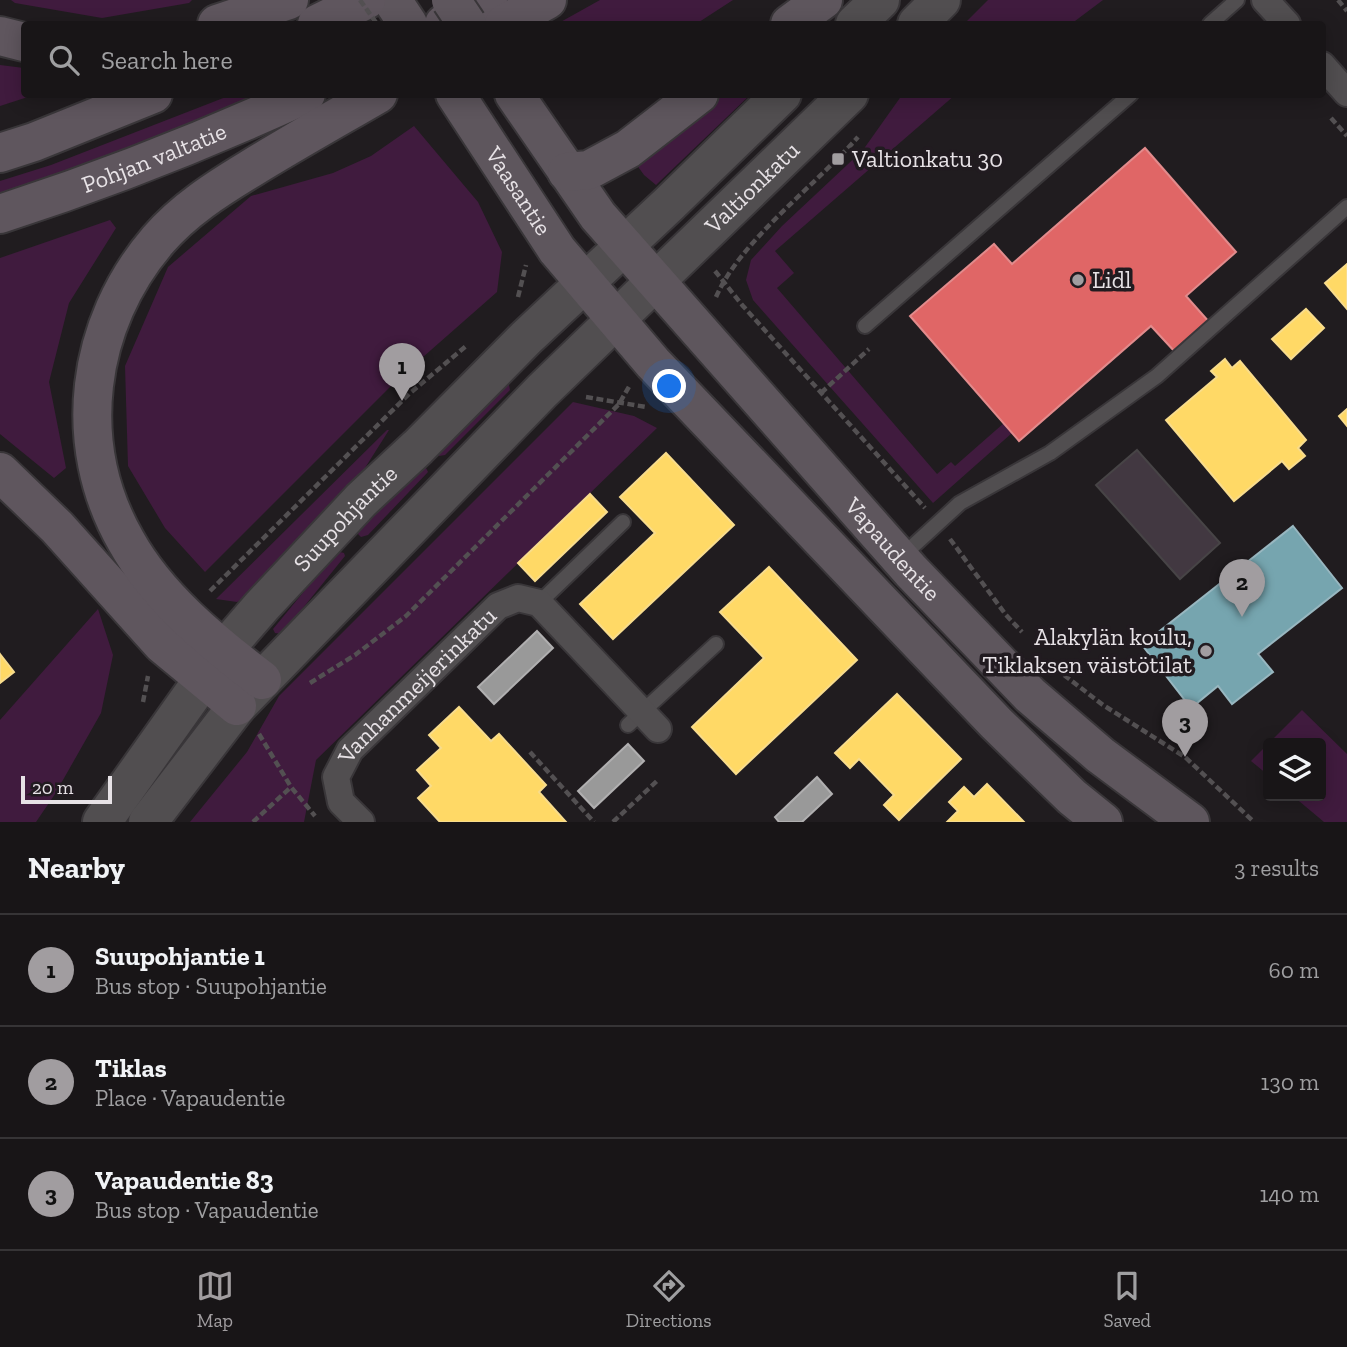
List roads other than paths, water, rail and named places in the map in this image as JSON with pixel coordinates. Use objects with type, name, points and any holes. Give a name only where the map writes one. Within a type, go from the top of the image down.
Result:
[{"type":"highway","points":[[225,21],[289,0]]},
{"type":"highway","points":[[323,21],[366,0]]},
{"type":"highway","points":[[450,21],[488,0]]},
{"type":"highway","points":[[509,21],[547,0]]},
{"type":"highway","points":[[0,36],[21,41]]},
{"type":"highway","points":[[0,153],[143,98]]},
{"type":"highway","name":"Pohjan valtatie","points":[[0,214],[73,190],[212,137],[297,98]]},
{"type":"highway","points":[[251,704],[213,664],[126,541],[106,496],[94,446],[92,390],[103,337],[129,279],[159,239],[204,197],[371,98]]},
{"type":"highway","points":[[0,472],[57,527],[150,631],[213,664]]},
{"type":"main road","points":[[392,0],[406,21]]},
{"type":"main road","points":[[451,0],[465,21]]},
{"type":"main road","points":[[794,21],[823,0]]},
{"type":"main road","points":[[858,21],[880,0]]},
{"type":"main road","points":[[920,21],[941,0]]},
{"type":"main road","name":"Vaasantie","points":[[458,98],[557,250],[584,283]]},
{"type":"main road","points":[[567,172],[589,170],[611,159],[694,98]]},
{"type":"main road","name":"Valtionkatu","points":[[624,246],[778,98]]},
{"type":"main road","name":"Valtionkatu","points":[[656,283],[845,98]]},
{"type":"main road","name":"Vaasantie","points":[[518,100],[598,216],[624,246]]},
{"type":"main road","name":"Suupohjantie","points":[[102,822],[213,664],[262,606],[360,500],[624,246]]},
{"type":"main road","name":"Vapaudentie","points":[[624,246],[900,558],[1030,695],[1100,755],[1190,822]]},
{"type":"main road","name":"Vapaudentie","points":[[584,283],[653,363],[996,723],[1072,797],[1103,822]]},
{"type":"main road","points":[[148,822],[251,704],[542,391],[656,283]]},
{"type":"street","points":[[1265,0],[1284,21]]},
{"type":"street","points":[[1326,69],[1347,93]]},
{"type":"street","name":"Vanhanmeijerinkatu","points":[[361,822],[341,802],[336,776],[350,750],[498,606],[518,598],[539,603]]},
{"type":"street","points":[[539,603],[573,651],[648,727]]},
{"type":"lane","points":[[1213,21],[1237,0]]},
{"type":"lane","points":[[865,326],[1125,98]]},
{"type":"lane","points":[[900,558],[960,503],[1051,453],[1157,376],[1347,207]]},
{"type":"lane","points":[[539,603],[623,523]]},
{"type":"lane","points":[[648,727],[716,644]]},
{"type":"place","name":"Valtionkatu 30","points":[[838,159]]},
{"type":"place","name":"Lidl","points":[[1078,280]]},
{"type":"place","name":"Suupohjantie 1","points":[[402,401]]},
{"type":"place","name":"Tiklas","points":[[1242,617]]},
{"type":"place","name":"Alakylän koulu, Tiklaksen väistötilat","points":[[1206,651]]},
{"type":"place","name":"Vapaudentie 83","points":[[1185,757]]}]
